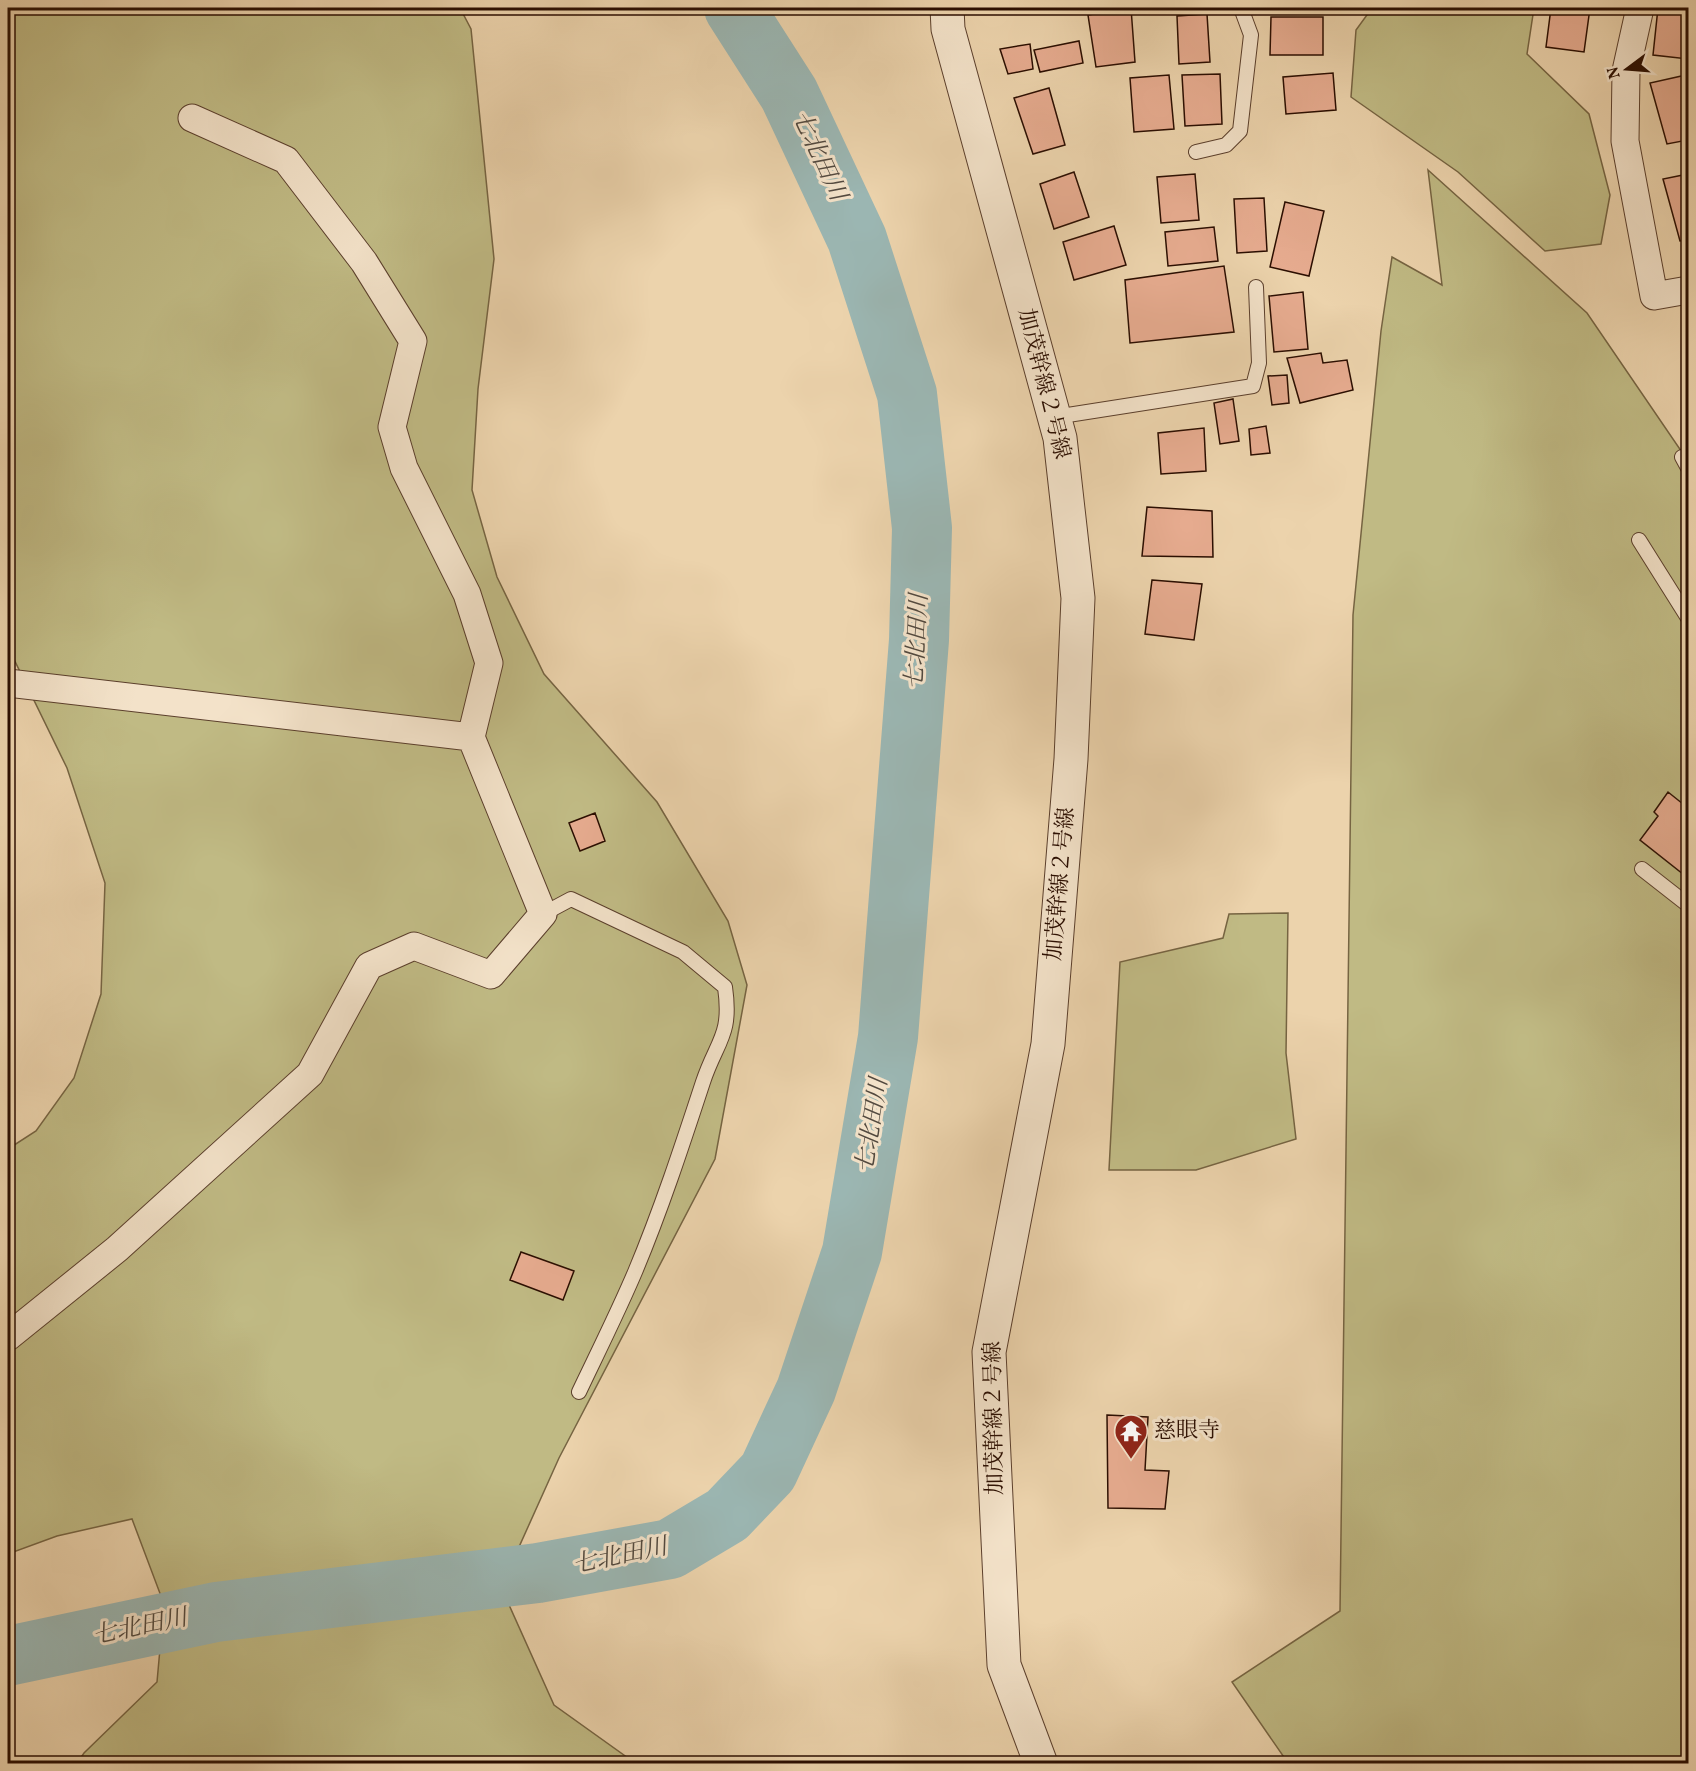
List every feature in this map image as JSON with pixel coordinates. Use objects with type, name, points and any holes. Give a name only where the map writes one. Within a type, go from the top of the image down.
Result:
[{"type":"street","name":"加茂幹線２号線","points":[[947,8],[948,29],[1060,438],[1078,598],[1071,759],[1048,1044],[989,1352],[1004,1665],[1041,1764]]},
{"type":"street","points":[[1640,8],[1626,71],[1625,141],[1654,296],[1689,290]]},
{"type":"street","points":[[8,1337],[117,1249],[310,1074],[369,966],[414,946],[491,975],[543,914],[471,737],[489,663],[467,594],[404,468],[392,427],[413,340],[364,262],[286,160],[192,118]]},
{"type":"street","points":[[8,683],[471,737]]},
{"type":"lane","points":[[1196,152],[1226,145],[1240,131],[1251,35],[1241,8]]},
{"type":"lane","points":[[1055,417],[1253,386],[1259,363],[1256,287]]},
{"type":"lane","points":[[1640,540],[1689,618]]},
{"type":"lane","points":[[1642,869],[1689,905]]},
{"type":"lane","points":[[543,914],[571,898],[683,952],[725,987],[728,1008],[728,1027],[704,1079],[678,1163],[648,1240],[579,1392]]},
{"type":"shaded area","points":[[8,8],[460,8],[471,29],[494,259],[478,389],[472,490],[497,577],[544,674],[657,802],[728,921],[747,985],[715,1159],[559,1458],[501,1587],[554,1705],[635,1763],[77,1763],[84,1753],[157,1682],[164,1604],[132,1519],[57,1536],[8,1554],[8,1149],[36,1131],[74,1078],[101,994],[105,883],[67,768],[8,647]]},
{"type":"shaded area","points":[[1372,8],[1534,8],[1527,54],[1589,114],[1610,195],[1601,244],[1545,251],[1458,172],[1351,97],[1356,30]]},
{"type":"shaded area","points":[[1428,170],[1587,313],[1688,461],[1688,1763],[1288,1763],[1232,1682],[1340,1611],[1353,615],[1381,331],[1392,257],[1442,285]]},
{"type":"shaded area","points":[[1288,913],[1286,1053],[1296,1139],[1196,1170],[1109,1170],[1120,962],[1223,938],[1229,914]]},
{"type":"building","points":[[1131,8],[1135,62],[1096,67],[1088,15]]},
{"type":"building","points":[[1551,8],[1590,8],[1584,52],[1546,47]]},
{"type":"building","points":[[1658,8],[1688,8],[1688,59],[1653,55]]},
{"type":"building","points":[[1207,14],[1210,62],[1179,64],[1177,16]]},
{"type":"building","points":[[1271,17],[1323,17],[1323,55],[1270,55]]},
{"type":"building","points":[[1079,41],[1083,63],[1040,72],[1034,50]]},
{"type":"building","points":[[1030,44],[1033,69],[1008,74],[1000,49]]},
{"type":"building","points":[[1333,73],[1336,110],[1286,114],[1283,77]]},
{"type":"building","points":[[1220,74],[1222,124],[1185,126],[1182,75]]},
{"type":"building","points":[[1169,75],[1174,129],[1134,132],[1130,78]]},
{"type":"building","points":[[1686,75],[1688,140],[1667,144],[1650,83]]},
{"type":"building","points":[[1049,88],[1065,145],[1033,154],[1014,98]]},
{"type":"building","points":[[1074,172],[1089,217],[1054,229],[1040,184]]},
{"type":"building","points":[[1195,174],[1199,220],[1161,223],[1157,177]]},
{"type":"building","points":[[1688,174],[1688,240],[1680,241],[1663,179]]},
{"type":"building","points":[[1264,198],[1267,251],[1237,253],[1234,199]]},
{"type":"building","points":[[1285,202],[1324,211],[1309,276],[1270,267]]},
{"type":"building","points":[[1114,226],[1126,265],[1074,280],[1063,242]]},
{"type":"building","points":[[1214,227],[1218,261],[1168,266],[1165,232]]},
{"type":"building","points":[[1224,266],[1234,332],[1130,343],[1125,280]]},
{"type":"building","points":[[1303,292],[1308,349],[1274,352],[1269,296]]},
{"type":"building","points":[[1321,353],[1323,363],[1347,360],[1353,390],[1300,403],[1287,358]]},
{"type":"building","points":[[1287,375],[1289,403],[1272,405],[1268,376]]},
{"type":"building","points":[[1233,399],[1239,441],[1220,444],[1214,403]]},
{"type":"building","points":[[1266,426],[1270,453],[1251,455],[1249,429]]},
{"type":"building","points":[[1204,428],[1206,471],[1161,474],[1158,433]]},
{"type":"building","points":[[1147,507],[1212,511],[1213,557],[1142,556]]},
{"type":"building","points":[[1152,580],[1202,584],[1194,640],[1145,634]]},
{"type":"building","points":[[1668,792],[1688,808],[1688,878],[1640,840],[1658,816],[1654,812]]},
{"type":"building","points":[[595,813],[605,841],[580,851],[569,823]]},
{"type":"building","points":[[521,1252],[574,1271],[563,1300],[510,1280]]},
{"type":"building","points":[[1107,1415],[1148,1417],[1145,1470],[1169,1471],[1165,1509],[1108,1508]]},
{"type":"waterway","name":"七北田川","points":[[8,1656],[216,1612],[538,1573],[670,1549],[727,1515],[768,1472],[806,1390],[852,1252],[888,1037],[919,640],[922,528],[907,394],[857,239],[789,94],[734,8]]},
{"type":"place","name":"慈眼寺","points":[[1131,1460]]}]
